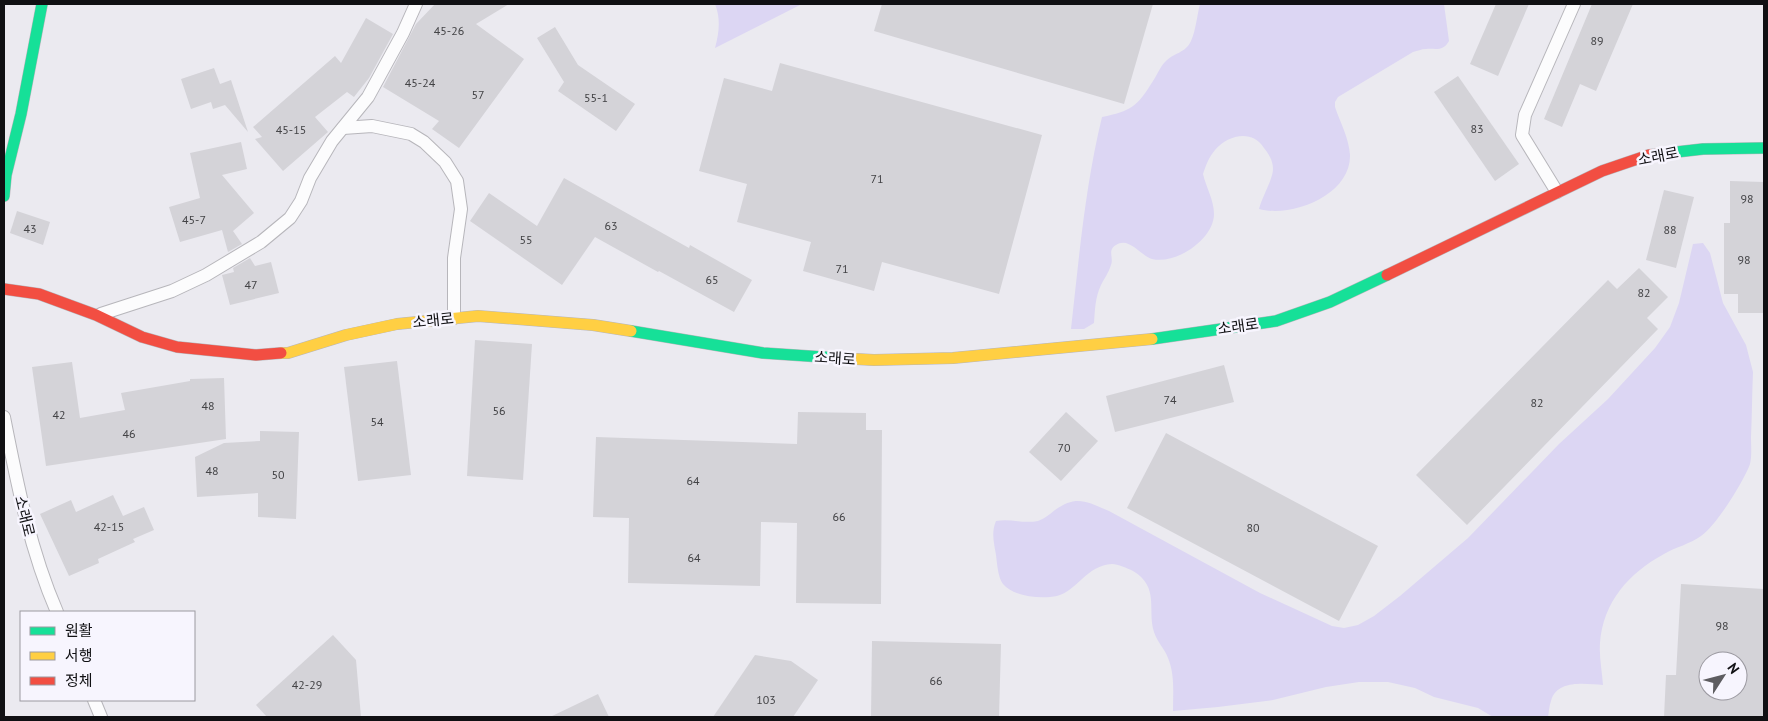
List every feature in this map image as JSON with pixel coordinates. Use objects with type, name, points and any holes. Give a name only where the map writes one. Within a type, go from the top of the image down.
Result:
[{"type":"street","points":[[4,196],[6,174],[21,114],[42,4]]},
{"type":"street","name":"소래로","points":[[4,289],[39,294],[96,315],[142,337],[177,347],[256,356],[288,353],[346,335],[397,324],[478,316],[593,325],[764,353],[874,360],[953,358],[1149,339],[1276,321],[1305,312],[1373,282],[1602,171],[1649,155],[1703,149],[1764,148]]},
{"type":"lane","points":[[96,315],[172,291],[206,275],[261,242],[290,218],[302,201],[310,178],[332,141],[368,97],[403,33],[416,4]]},
{"type":"lane","points":[[1557,192],[1522,135],[1526,115],[1574,4]]},
{"type":"lane","points":[[343,128],[372,126],[411,134],[424,142],[445,162],[457,180],[461,209],[454,258],[454,318]]},
{"type":"lane","name":"소래로","points":[[4,417],[13,465],[32,543],[57,611]]},
{"type":"lane","points":[[94,701],[101,717]]},
{"type":"shaded area","points":[[715,4],[802,4],[715,48],[719,26]]},
{"type":"shaded area","points":[[1200,4],[1444,4],[1449,41],[1442,48],[1413,52],[1338,97],[1335,107],[1349,149],[1348,169],[1341,182],[1317,200],[1287,210],[1272,211],[1259,209],[1273,173],[1272,163],[1266,150],[1259,142],[1247,136],[1233,138],[1220,145],[1211,155],[1203,174],[1214,214],[1208,232],[1201,241],[1182,254],[1162,260],[1152,259],[1126,243],[1113,247],[1111,252],[1112,262],[1098,295],[1094,323],[1084,329],[1071,329],[1087,196],[1102,117],[1127,110],[1137,102],[1165,62],[1189,45]]},
{"type":"shaded area","points":[[1703,243],[1710,253],[1723,303],[1746,345],[1753,372],[1750,464],[1729,503],[1707,531],[1697,539],[1669,552],[1640,570],[1620,590],[1612,602],[1606,614],[1600,643],[1603,685],[1573,684],[1559,689],[1551,701],[1548,717],[1493,717],[1478,708],[1434,697],[1415,688],[1388,682],[1359,682],[1326,687],[1273,700],[1173,711],[1172,671],[1167,655],[1154,632],[1150,592],[1147,584],[1141,577],[1120,565],[1103,565],[1089,573],[1064,593],[1057,596],[1043,597],[1028,596],[1014,592],[1001,581],[993,538],[996,521],[1038,521],[1062,505],[1081,501],[1109,511],[1260,593],[1332,626],[1344,628],[1358,625],[1374,616],[1400,596],[1468,538],[1559,444],[1608,399],[1655,348],[1670,327],[1679,303],[1693,244]]},
{"type":"building","points":[[435,4],[509,4],[476,24],[524,59],[459,148],[432,129],[439,121],[383,87],[416,24]]},
{"type":"building","points":[[882,4],[1153,4],[1124,104],[874,31]]},
{"type":"building","points":[[1496,4],[1529,4],[1498,76],[1470,64]]},
{"type":"building","points":[[1592,4],[1633,4],[1596,91],[1580,84],[1562,127],[1544,119]]},
{"type":"building","points":[[366,18],[393,34],[369,78],[354,97],[347,92],[315,117],[328,132],[283,171],[255,139],[262,137],[253,127],[335,56],[341,63]]},
{"type":"building","points":[[555,27],[578,65],[635,104],[616,131],[558,91],[564,82],[537,38]]},
{"type":"building","points":[[780,63],[1042,135],[999,294],[882,262],[874,291],[803,271],[811,242],[737,222],[747,184],[699,171],[724,78],[772,91]]},
{"type":"building","points":[[214,68],[220,84],[231,80],[248,132],[225,105],[213,109],[211,102],[191,109],[181,79]]},
{"type":"building","points":[[1458,76],[1519,164],[1495,181],[1434,92]]},
{"type":"building","points":[[241,142],[247,169],[222,175],[254,213],[233,231],[242,244],[228,252],[222,230],[180,242],[169,207],[200,198],[190,153]]},
{"type":"building","points":[[564,178],[689,248],[690,245],[752,280],[734,312],[595,237],[562,285],[470,221],[489,193],[537,226]]},
{"type":"building","points":[[1730,181],[1764,182],[1764,313],[1738,313],[1738,294],[1724,294],[1724,223],[1730,223]]},
{"type":"building","points":[[1664,190],[1694,197],[1676,268],[1646,260]]},
{"type":"building","points":[[17,211],[50,222],[43,245],[10,233]]},
{"type":"building","points":[[250,258],[255,266],[271,262],[279,293],[230,305],[222,275],[234,272],[233,268]]},
{"type":"building","points":[[1639,268],[1668,297],[1647,318],[1658,329],[1467,525],[1416,475],[1608,280],[1617,289]]},
{"type":"building","points":[[475,340],[532,344],[523,480],[467,476]]},
{"type":"building","points":[[397,361],[411,475],[358,481],[344,367]]},
{"type":"building","points":[[72,362],[80,418],[125,410],[121,393],[190,381],[190,379],[224,378],[226,439],[46,466],[32,367]]},
{"type":"building","points":[[1224,365],[1234,402],[1115,432],[1106,396]]},
{"type":"building","points":[[798,412],[866,413],[866,430],[882,430],[881,604],[796,603],[797,523],[761,522],[760,586],[628,583],[629,518],[593,517],[596,437],[797,444]]},
{"type":"building","points":[[1066,412],[1098,441],[1061,481],[1029,452]]},
{"type":"building","points":[[260,431],[299,432],[296,519],[258,517],[258,493],[197,497],[195,457],[224,443],[260,441]]},
{"type":"building","points":[[1166,433],[1378,546],[1339,621],[1127,508]]},
{"type":"building","points":[[113,495],[123,516],[144,507],[154,530],[133,539],[135,542],[98,559],[99,563],[69,576],[40,514],[71,500],[76,512]]},
{"type":"building","points":[[1681,584],[1764,589],[1764,717],[1664,717],[1666,675],[1676,675]]},
{"type":"building","points":[[333,635],[356,660],[361,717],[267,717],[256,705]]},
{"type":"building","points":[[872,641],[1001,644],[999,717],[871,717]]},
{"type":"building","points":[[755,655],[791,661],[818,680],[793,717],[713,717]]},
{"type":"building","points":[[598,694],[609,717],[550,717]]},
{"type":"traffic: fast","points":[[4,196],[6,175],[21,114],[42,4]]},
{"type":"traffic: fast","points":[[1659,154],[1703,149],[1764,148]]},
{"type":"traffic: fast","points":[[1152,339],[1276,321],[1330,302],[1387,275]]},
{"type":"traffic: fast","points":[[631,331],[763,353],[838,358]]},
{"type":"traffic: slow","points":[[281,353],[288,353],[346,335],[397,324],[478,316],[593,325],[631,331]]},
{"type":"traffic: slow","points":[[838,358],[874,360],[953,358],[1152,339]]},
{"type":"traffic: jam","points":[[1387,275],[1602,171],[1649,155],[1659,154]]},
{"type":"traffic: jam","points":[[4,289],[39,294],[96,315],[142,337],[177,347],[256,355],[281,353]]}]
